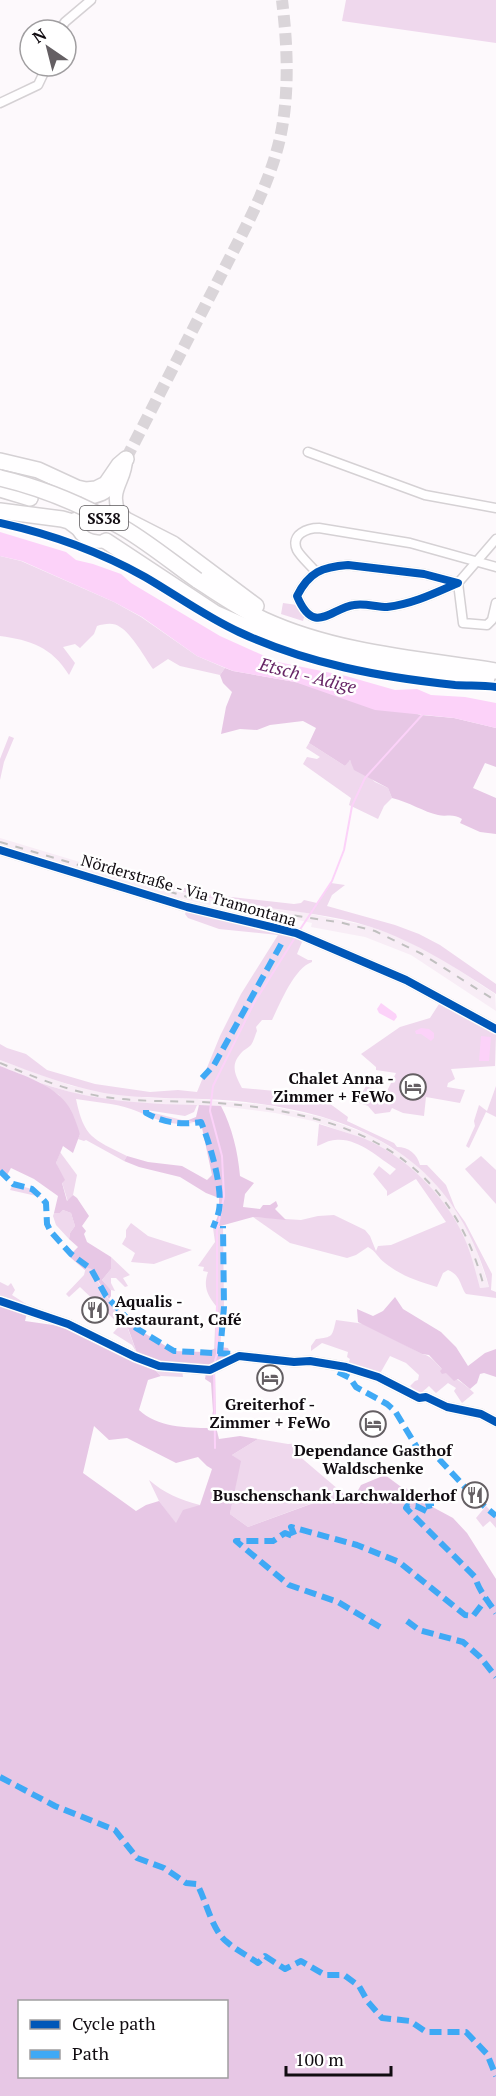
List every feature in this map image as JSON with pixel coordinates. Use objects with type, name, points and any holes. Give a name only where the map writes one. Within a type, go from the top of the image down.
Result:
[{"type":"highway","points":[[0,461],[38,470],[77,488],[96,489],[106,484],[126,459]]},
{"type":"highway","points":[[51,476],[76,495],[93,498]]},
{"type":"highway","name":"SS38","points":[[0,478],[45,492],[124,529],[197,586]]},
{"type":"highway","name":"SS38","points":[[0,489],[68,511],[120,537],[255,625],[298,638],[334,657],[440,676],[492,673]]},
{"type":"highway","points":[[105,541],[215,613],[283,644],[298,638],[285,622],[246,600],[172,544],[126,520],[117,509]]},
{"type":"highway","points":[[0,511],[76,522]]},
{"type":"main road","points":[[93,498],[112,488],[126,459]]},
{"type":"main road","points":[[117,509],[115,492],[126,467],[126,459]]},
{"type":"main road","points":[[93,498],[109,499],[117,509]]},
{"type":"main road","points":[[76,522],[80,534],[88,540],[105,541]]},
{"type":"street","points":[[69,18],[91,0]]},
{"type":"street","points":[[0,103],[38,85],[41,78]]},
{"type":"street","points":[[308,452],[425,495],[496,508]]},
{"type":"street","points":[[316,572],[297,551],[296,541],[301,532],[310,528],[410,543],[496,567]]},
{"type":"street","points":[[458,583],[424,573],[387,571],[348,565],[333,566],[316,572],[305,580],[297,596],[302,607],[312,616],[326,617],[353,604],[386,607],[420,600],[458,583],[496,539]]},
{"type":"street","points":[[458,583],[463,623],[487,625],[492,620],[496,603]]},
{"type":"street","name":"Nörderstraße - Via Tramontana","points":[[0,850],[187,907],[299,934],[406,980],[496,1029]]},
{"type":"street","points":[[0,1300],[68,1324],[135,1357],[159,1366],[210,1370],[239,1356],[346,1366],[378,1377],[419,1398],[426,1397],[447,1407],[481,1414],[496,1422]]},
{"type":"shaded area","points":[[346,0],[496,0],[496,43],[342,21]]},
{"type":"shaded area","points":[[0,556],[21,561],[114,602],[141,617],[197,656],[225,668],[220,675],[180,666],[168,659],[153,669],[125,630],[118,625],[109,624],[97,626],[94,634],[80,648],[75,644],[63,647],[75,663],[69,675],[48,651],[31,643],[0,636]]},
{"type":"shaded area","points":[[283,603],[297,605],[305,614],[303,621],[281,614]]},
{"type":"shaded area","points":[[225,668],[295,682],[421,715],[454,718],[496,728],[496,767],[485,763],[473,788],[496,798],[496,834],[480,832],[460,823],[462,819],[456,816],[433,814],[392,798],[388,788],[354,770],[350,760],[345,766],[309,743],[316,728],[303,721],[270,725],[257,730],[240,729],[221,734],[226,707],[232,692],[223,683],[220,675]]},
{"type":"shaded area","points":[[9,736],[14,738],[4,762],[0,780],[0,759]]},
{"type":"shaded area","points":[[309,743],[345,766],[349,760],[375,782],[388,788],[392,798],[384,806],[378,819],[349,805],[351,798],[303,764],[307,757],[317,759],[320,757],[306,748]]},
{"type":"shaded area","points":[[0,838],[176,891],[206,898],[283,908],[368,926],[394,935],[436,955],[495,994],[496,1011],[411,955],[365,937],[311,927],[312,923],[298,920],[223,908],[170,896],[0,844]]},
{"type":"shaded area","points":[[144,878],[213,895],[294,904],[304,900],[317,903],[331,883],[345,885],[332,895],[327,906],[419,934],[440,945],[496,984],[496,994],[420,948],[371,927],[324,916],[205,897],[141,880]]},
{"type":"shaded area","points":[[187,910],[293,935],[302,942],[297,954],[312,962],[299,971],[283,996],[272,1020],[262,1020],[256,1027],[257,1031],[252,1043],[236,1060],[235,1073],[242,1088],[318,1095],[348,1117],[347,1121],[394,1143],[397,1147],[412,1152],[420,1165],[427,1165],[446,1185],[455,1208],[465,1222],[492,1274],[491,1290],[496,1292],[496,1298],[466,1294],[458,1278],[448,1270],[443,1273],[437,1287],[410,1278],[391,1268],[368,1247],[347,1258],[290,1243],[253,1217],[301,1220],[334,1215],[365,1230],[376,1251],[378,1246],[391,1245],[446,1222],[416,1179],[387,1196],[387,1191],[373,1174],[379,1166],[390,1175],[396,1169],[367,1149],[343,1140],[330,1141],[317,1146],[319,1124],[378,1145],[422,1178],[446,1205],[463,1235],[480,1288],[489,1287],[473,1243],[452,1205],[427,1175],[396,1150],[362,1132],[323,1117],[281,1107],[236,1101],[137,1097],[104,1093],[64,1083],[0,1060],[0,1044],[26,1054],[47,1070],[95,1084],[150,1092],[178,1090],[197,1092],[220,1036],[241,994],[278,935],[219,929],[188,918],[185,914]]},
{"type":"shaded area","points":[[439,1004],[496,1035],[495,1066],[451,1069],[455,1079],[448,1083],[447,1087],[465,1090],[460,1103],[426,1097],[424,1116],[403,1113],[392,1108],[390,1112],[375,1114],[368,1106],[357,1102],[366,1086],[376,1090],[388,1089],[396,1073],[376,1070],[376,1067],[361,1054],[400,1027],[430,1018]]},
{"type":"shaded area","points":[[0,1060],[72,1086],[148,1098],[197,1099],[266,1105],[325,1118],[372,1136],[410,1159],[440,1187],[464,1222],[473,1240],[489,1287],[480,1288],[462,1234],[435,1193],[405,1165],[364,1139],[313,1121],[275,1113],[221,1106],[147,1105],[105,1100],[41,1083],[0,1066]]},
{"type":"shaded area","points":[[0,1066],[28,1077],[55,1092],[63,1099],[72,1113],[80,1134],[73,1153],[63,1146],[56,1163],[65,1180],[62,1183],[67,1201],[73,1195],[89,1216],[82,1226],[86,1231],[84,1234],[87,1242],[111,1257],[111,1269],[102,1280],[111,1290],[109,1299],[91,1269],[86,1267],[85,1270],[71,1258],[71,1254],[78,1247],[69,1239],[75,1226],[71,1213],[63,1210],[60,1213],[54,1213],[58,1196],[34,1179],[11,1168],[6,1177],[0,1171]]},
{"type":"shaded area","points":[[41,1083],[99,1098],[157,1104],[197,1105],[194,1112],[185,1116],[146,1110],[149,1114],[150,1112],[194,1123],[168,1123],[124,1107],[76,1099],[87,1130],[98,1141],[127,1156],[124,1161],[86,1140],[78,1139],[80,1134],[59,1095]]},
{"type":"shaded area","points":[[496,1086],[496,1117],[486,1112],[469,1148],[466,1146],[475,1126],[474,1121],[479,1105],[487,1111]]},
{"type":"shaded area","points":[[199,1105],[221,1106],[225,1114],[234,1140],[240,1176],[254,1183],[245,1194],[243,1207],[260,1209],[263,1205],[270,1205],[276,1201],[278,1206],[275,1209],[286,1220],[253,1217],[213,1228],[219,1213],[219,1198],[180,1177],[124,1161],[127,1156],[148,1162],[182,1166],[207,1180],[212,1175],[201,1123],[186,1121],[196,1117]]},
{"type":"shaded area","points":[[60,1152],[77,1175],[73,1195],[68,1202],[56,1163]]},
{"type":"shaded area","points":[[481,1156],[496,1170],[496,1204],[465,1169]]},
{"type":"shaded area","points":[[13,1184],[32,1189],[41,1197],[10,1190]]},
{"type":"shaded area","points":[[63,1210],[71,1213],[75,1226],[69,1239],[56,1225],[53,1216],[54,1213],[60,1213]]},
{"type":"shaded area","points":[[131,1223],[148,1236],[192,1250],[154,1264],[131,1262],[135,1253],[122,1244],[126,1237],[126,1230]]},
{"type":"shaded area","points":[[223,1226],[224,1307],[220,1347],[214,1350],[216,1306],[207,1290],[208,1272],[203,1271],[204,1267],[198,1266],[215,1242],[213,1228]]},
{"type":"shaded area","points":[[111,1257],[130,1275],[123,1278],[128,1286],[125,1287],[116,1278],[111,1278],[115,1291],[111,1290],[102,1280],[111,1269]]},
{"type":"shaded area","points":[[89,1266],[106,1296],[136,1328],[128,1329],[137,1353],[132,1345],[113,1333],[120,1325],[80,1287],[69,1297],[66,1294],[84,1275],[86,1267]]},
{"type":"shaded area","points":[[0,1282],[8,1286],[11,1283],[15,1290],[12,1295],[40,1313],[0,1301]]},
{"type":"shaded area","points":[[395,1297],[403,1309],[441,1332],[456,1347],[468,1366],[485,1353],[496,1349],[496,1377],[480,1374],[477,1383],[470,1389],[458,1379],[454,1381],[446,1373],[442,1374],[440,1371],[442,1369],[429,1355],[422,1354],[358,1322],[357,1309],[373,1316],[383,1311]]},
{"type":"shaded area","points":[[0,1303],[27,1313],[25,1321],[67,1327],[154,1369],[161,1376],[148,1380],[139,1410],[154,1420],[172,1425],[210,1428],[213,1411],[211,1383],[205,1379],[206,1373],[195,1368],[137,1358],[128,1328],[136,1328],[174,1351],[204,1352],[220,1347],[228,1348],[230,1353],[239,1356],[215,1370],[216,1427],[219,1439],[240,1436],[258,1439],[232,1455],[241,1461],[230,1514],[248,1527],[330,1497],[352,1501],[361,1485],[385,1475],[427,1504],[453,1518],[467,1533],[496,1579],[496,2096],[0,2096]],"holes":[[[94,1426],[109,1440],[127,1438],[176,1463],[198,1457],[212,1469],[200,1505],[183,1510],[176,1523],[159,1501],[136,1511],[83,1473]]]},
{"type":"shaded area","points":[[336,1320],[365,1324],[429,1357],[474,1393],[462,1403],[454,1391],[456,1388],[448,1383],[436,1393],[429,1386],[420,1394],[410,1386],[418,1380],[419,1375],[406,1363],[390,1356],[378,1377],[347,1367],[350,1359],[347,1357],[348,1352],[322,1343],[311,1351],[311,1346],[316,1339],[331,1335]]},
{"type":"shaded area","points":[[154,1369],[182,1369],[183,1377],[161,1376]]},
{"type":"shaded area","points":[[258,1439],[288,1444],[303,1443],[298,1455],[352,1501],[329,1497],[248,1527],[230,1514],[240,1461],[232,1455]]},
{"type":"shaded area","points":[[149,1480],[160,1489],[200,1505],[176,1524],[159,1501]]},
{"type":"shaded area","points":[[486,1506],[496,1516],[496,1528],[490,1521],[483,1527],[476,1518]]},
{"type":"water","name":"Etsch - Adige","points":[[0,532],[66,552],[76,560],[121,574],[131,583],[220,636],[278,662],[346,676],[395,690],[417,689],[431,695],[465,697],[496,703],[496,728],[454,718],[375,710],[295,682],[233,671],[197,656],[142,617],[114,602],[22,561],[0,556]]},
{"type":"water","points":[[381,1003],[396,1014],[394,1021],[379,1013],[377,1009]]},
{"type":"water","points":[[421,1028],[429,1029],[434,1033],[431,1041],[421,1034],[416,1034],[415,1031]]},
{"type":"water","points":[[481,1036],[491,1037],[489,1061],[479,1061]]},
{"type":"waterway","points":[[299,931],[332,881],[344,850],[352,806],[365,778],[423,714]]},
{"type":"waterway","points":[[214,1364],[217,1354],[217,1231],[224,1196],[222,1156],[210,1111],[213,1086],[254,1003],[296,936]]},
{"type":"waterway","points":[[214,1370],[215,1448]]},
{"type":"tunnel","points":[[126,459],[250,219],[267,181],[279,142],[286,92],[286,46],[282,0]]},
{"type":"railway","points":[[0,842],[201,901],[343,923],[375,931],[422,954],[496,1001]]},
{"type":"railway","points":[[0,1063],[36,1078],[99,1096],[128,1100],[217,1103],[264,1108],[308,1117],[349,1130],[386,1148],[418,1172],[446,1203],[468,1241],[484,1287]]},
{"type":"marked path","points":[[202,1078],[214,1065],[284,939]]},
{"type":"marked path","points":[[146,1110],[146,1113],[166,1121],[201,1122],[212,1153],[219,1190],[219,1210],[213,1228]]},
{"type":"marked path","points":[[0,1171],[13,1184],[32,1189],[41,1197],[46,1203],[47,1224],[51,1232],[71,1254],[91,1269],[106,1296],[136,1328],[174,1351],[234,1354]]},
{"type":"marked path","points":[[220,1354],[224,1307],[223,1226]]},
{"type":"marked path","points":[[338,1372],[350,1378],[356,1387],[395,1411],[421,1454]]},
{"type":"marked path","points":[[439,1459],[476,1499],[496,1516]]},
{"type":"marked path","points":[[434,1503],[428,1503],[430,1510],[428,1512],[416,1506],[408,1505],[406,1508],[475,1577],[481,1591],[496,1613]]},
{"type":"marked path","points":[[380,1627],[338,1602],[289,1585],[236,1541],[273,1541],[285,1533],[295,1537],[291,1527],[357,1545],[399,1562],[465,1615],[473,1616],[487,1598]]},
{"type":"marked path","points":[[407,1621],[419,1630],[463,1642],[480,1657],[496,1677]]},
{"type":"marked path","points":[[0,1777],[55,1806],[115,1830],[137,1858],[164,1868],[186,1883],[197,1884],[217,1931],[234,1948],[258,1963],[265,1956],[285,1969],[301,1961],[325,1975],[344,1975],[359,1986],[368,2002],[382,2018],[410,2021],[426,2032],[466,2032],[487,2054],[496,2076]]},
{"type":"cycle path","points":[[0,523],[56,538],[93,552],[145,577],[227,626],[291,653],[399,678],[496,687]]},
{"type":"cycle path","points":[[348,565],[424,574],[458,583],[424,598],[397,606],[358,605],[346,607],[323,617],[316,618],[310,615],[303,608],[297,596],[306,581],[324,569],[348,565]]},
{"type":"cycle path","points":[[0,850],[187,907],[296,933],[406,980],[496,1029]]},
{"type":"cycle path","points":[[0,1301],[68,1324],[135,1357],[159,1366],[210,1370],[239,1356],[294,1362],[310,1361],[346,1367],[378,1377],[419,1398],[426,1397],[447,1407],[481,1414],[496,1422]]},
{"type":"place","name":"Chalet Anna - Zimmer + FeWo","points":[[413,1087]]},
{"type":"place","name":"Aqualis - Restaurant, Café","points":[[95,1310]]},
{"type":"place","name":"Greiterhof - Zimmer + FeWo","points":[[270,1378]]},
{"type":"place","name":"Dependance Gasthof Waldschenke","points":[[373,1424]]},
{"type":"place","name":"Buschenschank Larchwalderhof","points":[[475,1495]]}]
